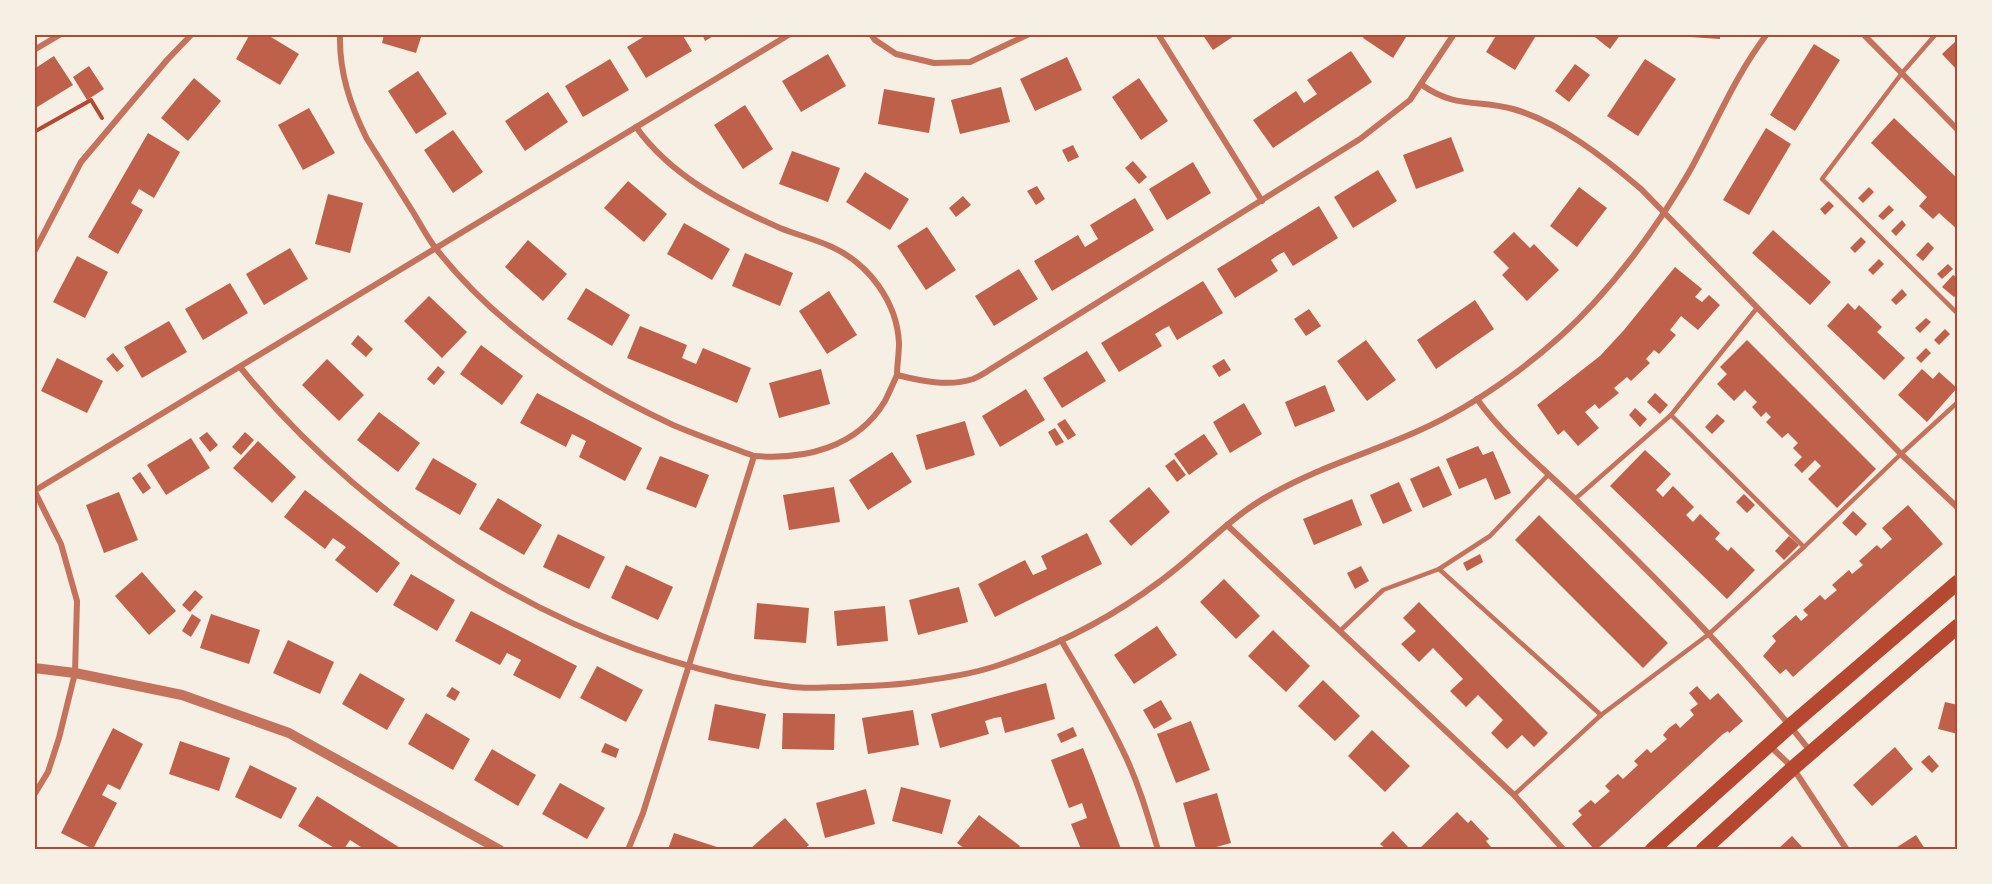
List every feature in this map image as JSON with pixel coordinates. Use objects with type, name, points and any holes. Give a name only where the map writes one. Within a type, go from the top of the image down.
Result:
[{"type":"main road","points":[[1652,849],[1790,726],[1956,588]]},
{"type":"main road","points":[[1703,849],[1958,626]]},
{"type":"street","points":[[34,50],[61,34]]},
{"type":"street","points":[[34,252],[81,162],[167,60],[192,34]]},
{"type":"street","points":[[340,34],[339,54],[345,88],[367,139],[435,248],[492,308],[525,336],[567,366],[628,403],[675,425],[754,456],[773,458],[801,456],[825,450],[849,438],[869,422],[884,401],[897,375],[899,343],[895,322],[885,296],[867,272],[852,258],[832,247],[750,214],[686,177],[650,147],[636,127]]},
{"type":"street","points":[[34,795],[48,772],[75,673],[77,601],[61,544],[35,490],[790,34]]},
{"type":"street","points":[[871,34],[875,40],[896,54],[934,63],[970,63],[1029,34]]},
{"type":"street","points":[[1158,34],[1262,201]]},
{"type":"street","points":[[897,375],[928,382],[974,379],[1368,133],[1410,100],[1454,34]]},
{"type":"street","points":[[240,367],[265,398],[309,444],[368,496],[430,542],[484,577],[612,641],[744,679],[798,688],[890,686],[944,678],[998,665],[1061,640],[1089,626],[1160,582],[1258,502],[1294,481],[1421,430],[1477,399],[1542,352],[1590,307],[1626,266],[1687,175],[1749,58],[1767,34]]},
{"type":"street","points":[[1863,34],[1958,130]]},
{"type":"street","points":[[1422,85],[1450,100],[1514,109],[1540,120],[1610,162],[1641,189],[1900,454],[1958,508]]},
{"type":"street","points":[[1477,399],[1491,418],[1709,634],[1811,753]]},
{"type":"street","points":[[628,849],[643,813],[754,456]]},
{"type":"street","points":[[1227,525],[1514,795],[1564,849]]},
{"type":"street","points":[[1061,640],[1124,751],[1158,849]]},
{"type":"street","points":[[34,668],[75,673],[182,695],[290,733],[500,849]]},
{"type":"street","points":[[1769,745],[1793,768],[1847,849]]},
{"type":"lane","points":[[1936,34],[1902,73],[1822,179],[1958,314]]},
{"type":"lane","points":[[1575,500],[1671,415],[1757,308]]},
{"type":"lane","points":[[1514,795],[1601,715],[1709,634],[1804,548],[1900,454],[1958,402]]},
{"type":"lane","points":[[1671,415],[1804,548]]},
{"type":"lane","points":[[1341,630],[1383,590],[1439,568],[1490,536],[1549,474]]},
{"type":"lane","points":[[1439,568],[1601,715]]},
{"type":"path","points":[[34,132],[91,100],[109,129]]},
{"type":"building","points":[[250,34],[266,34],[299,54],[280,85],[236,59]]},
{"type":"building","points":[[384,34],[422,34],[416,53],[382,43]]},
{"type":"building","points":[[648,34],[682,34],[692,51],[646,78],[627,47]]},
{"type":"building","points":[[702,34],[717,34],[705,41]]},
{"type":"building","points":[[1202,34],[1237,34],[1213,50]]},
{"type":"building","points":[[1365,34],[1408,34],[1393,58],[1363,38]]},
{"type":"building","points":[[1497,34],[1537,34],[1515,70],[1486,52]]},
{"type":"building","points":[[1591,34],[1621,34],[1610,49]]},
{"type":"building","points":[[1690,34],[1720,34],[1720,39],[1690,37]]},
{"type":"building","points":[[1958,39],[1958,71],[1942,54]]},
{"type":"building","points":[[1814,44],[1840,60],[1795,131],[1770,115]]},
{"type":"building","points":[[1351,51],[1372,82],[1273,148],[1253,120],[1296,91],[1304,103],[1317,94],[1307,80]]},
{"type":"building","points":[[828,54],[846,86],[801,112],[782,81]]},
{"type":"building","points":[[54,56],[73,85],[34,109],[34,69]]},
{"type":"building","points":[[1067,57],[1082,90],[1035,111],[1020,79]]},
{"type":"building","points":[[610,59],[629,90],[583,117],[565,86]]},
{"type":"building","points":[[1645,59],[1676,79],[1638,136],[1607,116]]},
{"type":"building","points":[[1575,64],[1590,75],[1569,102],[1555,91]]},
{"type":"building","points":[[89,66],[104,89],[87,100],[73,77]]},
{"type":"building","points":[[418,71],[447,114],[416,134],[388,91]]},
{"type":"building","points":[[194,78],[221,101],[188,141],[161,118]]},
{"type":"building","points":[[1139,78],[1168,121],[1141,140],[1112,97]]},
{"type":"building","points":[[1001,87],[1010,122],[960,134],[951,100]]},
{"type":"building","points":[[884,89],[935,98],[929,133],[878,124]]},
{"type":"building","points":[[548,92],[568,122],[525,151],[505,121]]},
{"type":"building","points":[[745,105],[773,149],[743,169],[714,125]]},
{"type":"building","points":[[309,108],[335,153],[303,170],[278,125]]},
{"type":"building","points":[[1894,118],[1958,179],[1958,230],[1939,213],[1933,219],[1919,206],[1927,197],[1871,143]]},
{"type":"building","points":[[1766,128],[1791,144],[1749,215],[1723,200]]},
{"type":"building","points":[[453,130],[483,172],[453,193],[424,150]]},
{"type":"building","points":[[148,133],[180,152],[154,198],[139,189],[131,203],[143,210],[118,254],[88,237]]},
{"type":"building","points":[[1451,137],[1464,171],[1416,189],[1403,155]]},
{"type":"building","points":[[1073,145],[1079,157],[1068,162],[1062,150]]},
{"type":"building","points":[[792,151],[840,168],[828,202],[779,184]]},
{"type":"building","points":[[1133,161],[1147,177],[1139,184],[1125,168]]},
{"type":"building","points":[[1193,162],[1211,193],[1167,220],[1149,189]]},
{"type":"building","points":[[1378,170],[1397,201],[1353,228],[1334,197]]},
{"type":"building","points":[[865,172],[909,199],[890,230],[846,202]]},
{"type":"building","points":[[628,181],[667,214],[644,242],[604,208]]},
{"type":"building","points":[[1037,186],[1045,199],[1036,205],[1027,191]]},
{"type":"building","points":[[1579,187],[1607,208],[1577,247],[1550,226]]},
{"type":"building","points":[[1869,187],[1874,192],[1863,203],[1858,198]]},
{"type":"building","points":[[328,194],[363,203],[350,253],[315,244]]},
{"type":"building","points":[[963,196],[971,205],[956,217],[949,208]]},
{"type":"building","points":[[1135,198],[1154,230],[1052,291],[1034,261],[1078,235],[1085,247],[1098,239],[1090,225]]},
{"type":"building","points":[[1829,201],[1834,206],[1825,215],[1820,209]]},
{"type":"building","points":[[1889,205],[1894,210],[1883,220],[1878,216]]},
{"type":"building","points":[[1319,206],[1338,238],[1293,266],[1284,252],[1278,255],[1271,260],[1278,271],[1235,298],[1217,269]]},
{"type":"building","points":[[1902,220],[1906,225],[1896,236],[1891,231]]},
{"type":"building","points":[[684,223],[730,249],[712,280],[667,254]]},
{"type":"building","points":[[927,227],[956,270],[926,290],[897,246]]},
{"type":"building","points":[[1773,230],[1831,282],[1810,305],[1752,253]]},
{"type":"building","points":[[1514,232],[1530,248],[1534,244],[1559,270],[1527,301],[1502,275],[1509,268],[1493,252]]},
{"type":"building","points":[[1861,237],[1866,242],[1855,253],[1850,248]]},
{"type":"building","points":[[528,240],[567,274],[543,301],[505,267]]},
{"type":"building","points":[[1928,242],[1934,248],[1923,261],[1916,255]]},
{"type":"building","points":[[290,248],[308,279],[264,305],[246,274]]},
{"type":"building","points":[[745,253],[793,273],[780,306],[732,286]]},
{"type":"building","points":[[77,256],[108,272],[85,318],[53,302]]},
{"type":"building","points":[[1879,259],[1884,264],[1873,275],[1868,270]]},
{"type":"building","points":[[1948,264],[1953,269],[1942,279],[1937,274]]},
{"type":"building","points":[[1675,267],[1702,289],[1695,297],[1702,302],[1709,295],[1720,305],[1698,330],[1681,316],[1670,330],[1676,335],[1659,354],[1654,350],[1646,359],[1650,363],[1631,381],[1627,377],[1614,388],[1619,393],[1599,409],[1595,404],[1585,412],[1599,428],[1578,446],[1564,430],[1558,435],[1537,405],[1600,356]]},
{"type":"building","points":[[1019,269],[1038,299],[994,326],[975,296]]},
{"type":"building","points":[[1953,275],[1958,278],[1958,293],[1954,297],[1942,287]]},
{"type":"building","points":[[1203,281],[1223,313],[1177,340],[1169,326],[1163,329],[1155,334],[1162,346],[1119,372],[1101,343]]},
{"type":"building","points":[[230,283],[248,313],[203,340],[185,309]]},
{"type":"building","points":[[586,288],[630,315],[612,346],[567,319]]},
{"type":"building","points":[[1902,289],[1907,295],[1896,305],[1891,300]]},
{"type":"building","points":[[829,291],[857,335],[827,354],[799,311]]},
{"type":"building","points":[[429,296],[467,332],[442,358],[404,321]]},
{"type":"building","points":[[1475,300],[1494,329],[1436,369],[1417,340]]},
{"type":"building","points":[[1848,303],[1855,310],[1859,305],[1882,327],[1877,332],[1905,358],[1884,380],[1827,326]]},
{"type":"building","points":[[1309,309],[1321,326],[1306,336],[1294,319]]},
{"type":"building","points":[[1926,318],[1931,322],[1920,333],[1915,328]]},
{"type":"building","points":[[169,321],[187,352],[142,378],[124,347]]},
{"type":"building","points":[[640,326],[687,345],[682,358],[696,364],[703,348],[751,368],[737,403],[627,358]]},
{"type":"building","points":[[1945,329],[1950,334],[1939,345],[1934,340]]},
{"type":"building","points":[[358,335],[373,349],[366,357],[351,344]]},
{"type":"building","points":[[1366,340],[1396,380],[1367,401],[1337,361]]},
{"type":"building","points":[[1747,340],[1876,469],[1837,508],[1808,479],[1821,466],[1815,460],[1802,473],[1794,465],[1802,457],[1793,448],[1798,443],[1788,433],[1782,438],[1766,422],[1771,417],[1766,412],[1761,417],[1752,407],[1757,402],[1745,390],[1734,401],[1717,384],[1727,374],[1720,367]]},
{"type":"building","points":[[481,345],[523,376],[502,405],[460,374]]},
{"type":"building","points":[[1926,348],[1931,353],[1921,363],[1916,358]]},
{"type":"building","points":[[1087,351],[1106,381],[1062,408],[1043,378]]},
{"type":"building","points":[[113,353],[124,366],[117,372],[106,359]]},
{"type":"building","points":[[57,358],[103,381],[87,413],[41,391]]},
{"type":"building","points":[[327,359],[364,395],[339,421],[302,385]]},
{"type":"building","points":[[1224,359],[1231,370],[1219,377],[1212,366]]},
{"type":"building","points":[[438,366],[445,372],[434,385],[427,379]]},
{"type":"building","points":[[821,369],[830,404],[779,418],[769,383]]},
{"type":"building","points":[[1922,369],[1933,379],[1939,372],[1957,388],[1927,422],[1898,395]]},
{"type":"building","points":[[1325,385],[1335,411],[1295,427],[1285,402]]},
{"type":"building","points":[[1026,389],[1045,420],[1000,447],[982,416]]},
{"type":"building","points":[[537,393],[642,448],[625,481],[579,457],[586,441],[572,434],[566,447],[520,423]]},
{"type":"building","points":[[1655,393],[1668,405],[1660,414],[1647,402]]},
{"type":"building","points":[[1244,403],[1262,434],[1230,453],[1213,422]]},
{"type":"building","points":[[1635,408],[1647,419],[1640,427],[1629,415]]},
{"type":"building","points":[[379,412],[420,443],[398,472],[357,440]]},
{"type":"building","points":[[1717,414],[1725,421],[1712,434],[1705,427]]},
{"type":"building","points":[[1065,419],[1076,435],[1068,440],[1057,424]]},
{"type":"building","points":[[965,421],[975,455],[926,470],[916,435]]},
{"type":"building","points":[[1055,428],[1064,442],[1056,446],[1048,432]]},
{"type":"building","points":[[207,432],[218,445],[210,452],[199,438]]},
{"type":"building","points":[[245,432],[254,440],[241,455],[232,447]]},
{"type":"building","points":[[1204,434],[1218,454],[1189,475],[1174,454]]},
{"type":"building","points":[[191,438],[210,468],[166,495],[147,465]]},
{"type":"building","points":[[258,441],[296,477],[272,503],[233,468]]},
{"type":"building","points":[[1478,446],[1483,455],[1493,451],[1511,493],[1495,500],[1486,478],[1459,489],[1446,459]]},
{"type":"building","points":[[1645,450],[1671,474],[1656,490],[1663,497],[1673,486],[1694,507],[1686,515],[1693,522],[1700,514],[1720,533],[1715,539],[1728,551],[1731,547],[1755,570],[1727,599],[1610,486]]},
{"type":"building","points":[[892,452],[912,482],[868,510],[849,480]]},
{"type":"building","points":[[660,456],[709,475],[696,508],[646,489]]},
{"type":"building","points":[[433,458],[477,484],[460,515],[415,489]]},
{"type":"building","points":[[1174,459],[1186,475],[1177,482],[1165,466]]},
{"type":"building","points":[[1439,466],[1452,495],[1423,508],[1410,479]]},
{"type":"building","points":[[140,472],[151,488],[143,494],[132,478]]},
{"type":"building","points":[[1399,482],[1412,511],[1383,524],[1370,495]]},
{"type":"building","points":[[834,487],[840,522],[789,530],[783,495]]},
{"type":"building","points":[[1149,487],[1170,512],[1131,546],[1109,521]]},
{"type":"building","points":[[305,490],[400,563],[377,593],[335,560],[346,547],[333,538],[325,549],[284,517]]},
{"type":"building","points":[[119,492],[138,540],[104,553],[86,505]]},
{"type":"building","points":[[1744,494],[1755,505],[1747,513],[1736,502]]},
{"type":"building","points":[[498,498],[542,525],[524,555],[479,529]]},
{"type":"building","points":[[1352,499],[1362,525],[1314,545],[1303,519]]},
{"type":"building","points":[[1908,505],[1943,544],[1793,677],[1786,669],[1780,674],[1763,656],[1776,641],[1772,636],[1796,615],[1801,621],[1808,615],[1803,610],[1820,595],[1825,600],[1837,590],[1832,585],[1849,570],[1852,574],[1863,565],[1859,561],[1877,545],[1881,549],[1892,539],[1882,528]]},
{"type":"building","points":[[1853,511],[1867,524],[1856,536],[1842,523]]},
{"type":"building","points":[[1539,515],[1668,643],[1643,668],[1515,540]]},
{"type":"building","points":[[1087,533],[1102,564],[995,617],[978,584],[1025,560],[1033,575],[1047,569],[1041,556]]},
{"type":"building","points":[[558,534],[605,557],[589,589],[543,567]]},
{"type":"building","points":[[1789,536],[1799,545],[1784,560],[1775,551]]},
{"type":"building","points":[[1480,554],[1483,562],[1467,571],[1463,563]]},
{"type":"building","points":[[626,565],[673,587],[658,620],[611,598]]},
{"type":"building","points":[[1361,566],[1369,581],[1355,589],[1347,573]]},
{"type":"building","points":[[142,572],[176,611],[149,635],[115,596]]},
{"type":"building","points":[[411,574],[455,600],[437,631],[393,605]]},
{"type":"building","points":[[1224,579],[1260,616],[1236,639],[1200,602]]},
{"type":"building","points":[[959,587],[968,622],[918,635],[909,600]]},
{"type":"building","points":[[195,590],[203,597],[190,612],[182,605]]},
{"type":"building","points":[[1419,602],[1548,733],[1534,747],[1522,735],[1507,749],[1491,733],[1503,720],[1478,695],[1466,707],[1450,691],[1463,679],[1433,648],[1419,662],[1401,644],[1416,631],[1403,618]]},
{"type":"building","points":[[757,603],[809,608],[806,643],[754,639]]},
{"type":"building","points":[[885,606],[888,641],[837,646],[834,611]]},
{"type":"building","points":[[471,611],[577,666],[560,699],[513,675],[521,660],[507,653],[500,665],[455,641]]},
{"type":"building","points":[[192,614],[201,620],[191,637],[182,631]]},
{"type":"building","points":[[211,614],[260,630],[249,664],[200,648]]},
{"type":"building","points":[[1157,626],[1177,655],[1134,684],[1114,655]]},
{"type":"building","points":[[1273,630],[1310,666],[1286,692],[1248,656]]},
{"type":"building","points":[[288,640],[334,662],[320,694],[273,673]]},
{"type":"building","points":[[597,666],[643,690],[626,722],[580,698]]},
{"type":"building","points":[[360,673],[405,699],[387,730],[342,704]]},
{"type":"building","points":[[1323,680],[1360,716],[1335,741],[1298,706]]},
{"type":"building","points":[[1046,683],[1055,719],[1005,733],[1001,717],[994,718],[985,721],[989,734],[940,748],[931,714]]},
{"type":"building","points":[[1697,686],[1710,700],[1718,693],[1743,721],[1729,733],[1728,731],[1723,734],[1612,836],[1594,849],[1572,824],[1582,815],[1578,811],[1591,800],[1595,804],[1610,791],[1605,786],[1618,774],[1623,779],[1638,765],[1634,761],[1647,749],[1651,753],[1667,739],[1663,735],[1669,728],[1676,723],[1680,728],[1694,715],[1690,710],[1698,704],[1689,693]]},
{"type":"building","points":[[452,687],[460,692],[455,701],[446,696]]},
{"type":"building","points":[[1161,700],[1172,719],[1154,729],[1143,710]]},
{"type":"building","points":[[1945,702],[1958,705],[1958,734],[1938,729]]},
{"type":"building","points":[[715,704],[766,714],[759,749],[708,740]]},
{"type":"building","points":[[913,710],[919,745],[868,754],[862,718]]},
{"type":"building","points":[[426,713],[470,739],[453,770],[408,744]]},
{"type":"building","points":[[783,713],[835,714],[834,750],[782,749]]},
{"type":"building","points":[[1191,721],[1210,770],[1176,783],[1157,734]]},
{"type":"building","points":[[1073,727],[1077,736],[1061,743],[1057,734]]},
{"type":"building","points":[[113,728],[143,744],[120,790],[108,784],[102,795],[117,803],[93,849],[61,833]]},
{"type":"building","points":[[1372,730],[1410,766],[1385,792],[1348,756]]},
{"type":"building","points":[[180,741],[230,758],[219,791],[169,774]]},
{"type":"building","points":[[605,743],[619,749],[616,758],[601,752]]},
{"type":"building","points":[[1895,747],[1913,769],[1872,806],[1853,785]]},
{"type":"building","points":[[1083,748],[1121,849],[1081,849],[1071,824],[1087,818],[1082,803],[1069,808],[1051,760]]},
{"type":"building","points":[[492,749],[536,775],[518,806],[474,780]]},
{"type":"building","points":[[1929,755],[1939,766],[1932,773],[1921,762]]},
{"type":"building","points":[[250,765],[297,788],[281,819],[235,797]]},
{"type":"building","points":[[560,783],[605,808],[587,839],[542,814]]},
{"type":"building","points":[[901,787],[951,800],[942,834],[892,821]]},
{"type":"building","points":[[866,789],[875,824],[825,838],[816,803]]},
{"type":"building","points":[[1217,793],[1231,843],[1209,849],[1196,849],[1183,803]]},
{"type":"building","points":[[317,796],[402,849],[360,849],[361,847],[350,840],[344,849],[336,849],[298,826]]},
{"type":"building","points":[[1457,812],[1468,823],[1471,820],[1489,839],[1486,841],[1491,847],[1489,849],[1419,849]]},
{"type":"building","points":[[979,815],[1020,846],[1018,849],[965,849],[957,843]]},
{"type":"building","points":[[785,818],[809,845],[804,849],[750,849]]},
{"type":"building","points":[[1393,831],[1410,849],[1386,849],[1380,844]]},
{"type":"building","points":[[674,833],[723,849],[668,849]]},
{"type":"building","points":[[1916,835],[1925,849],[1894,849]]},
{"type":"building","points":[[1792,836],[1804,849],[1778,849]]}]
